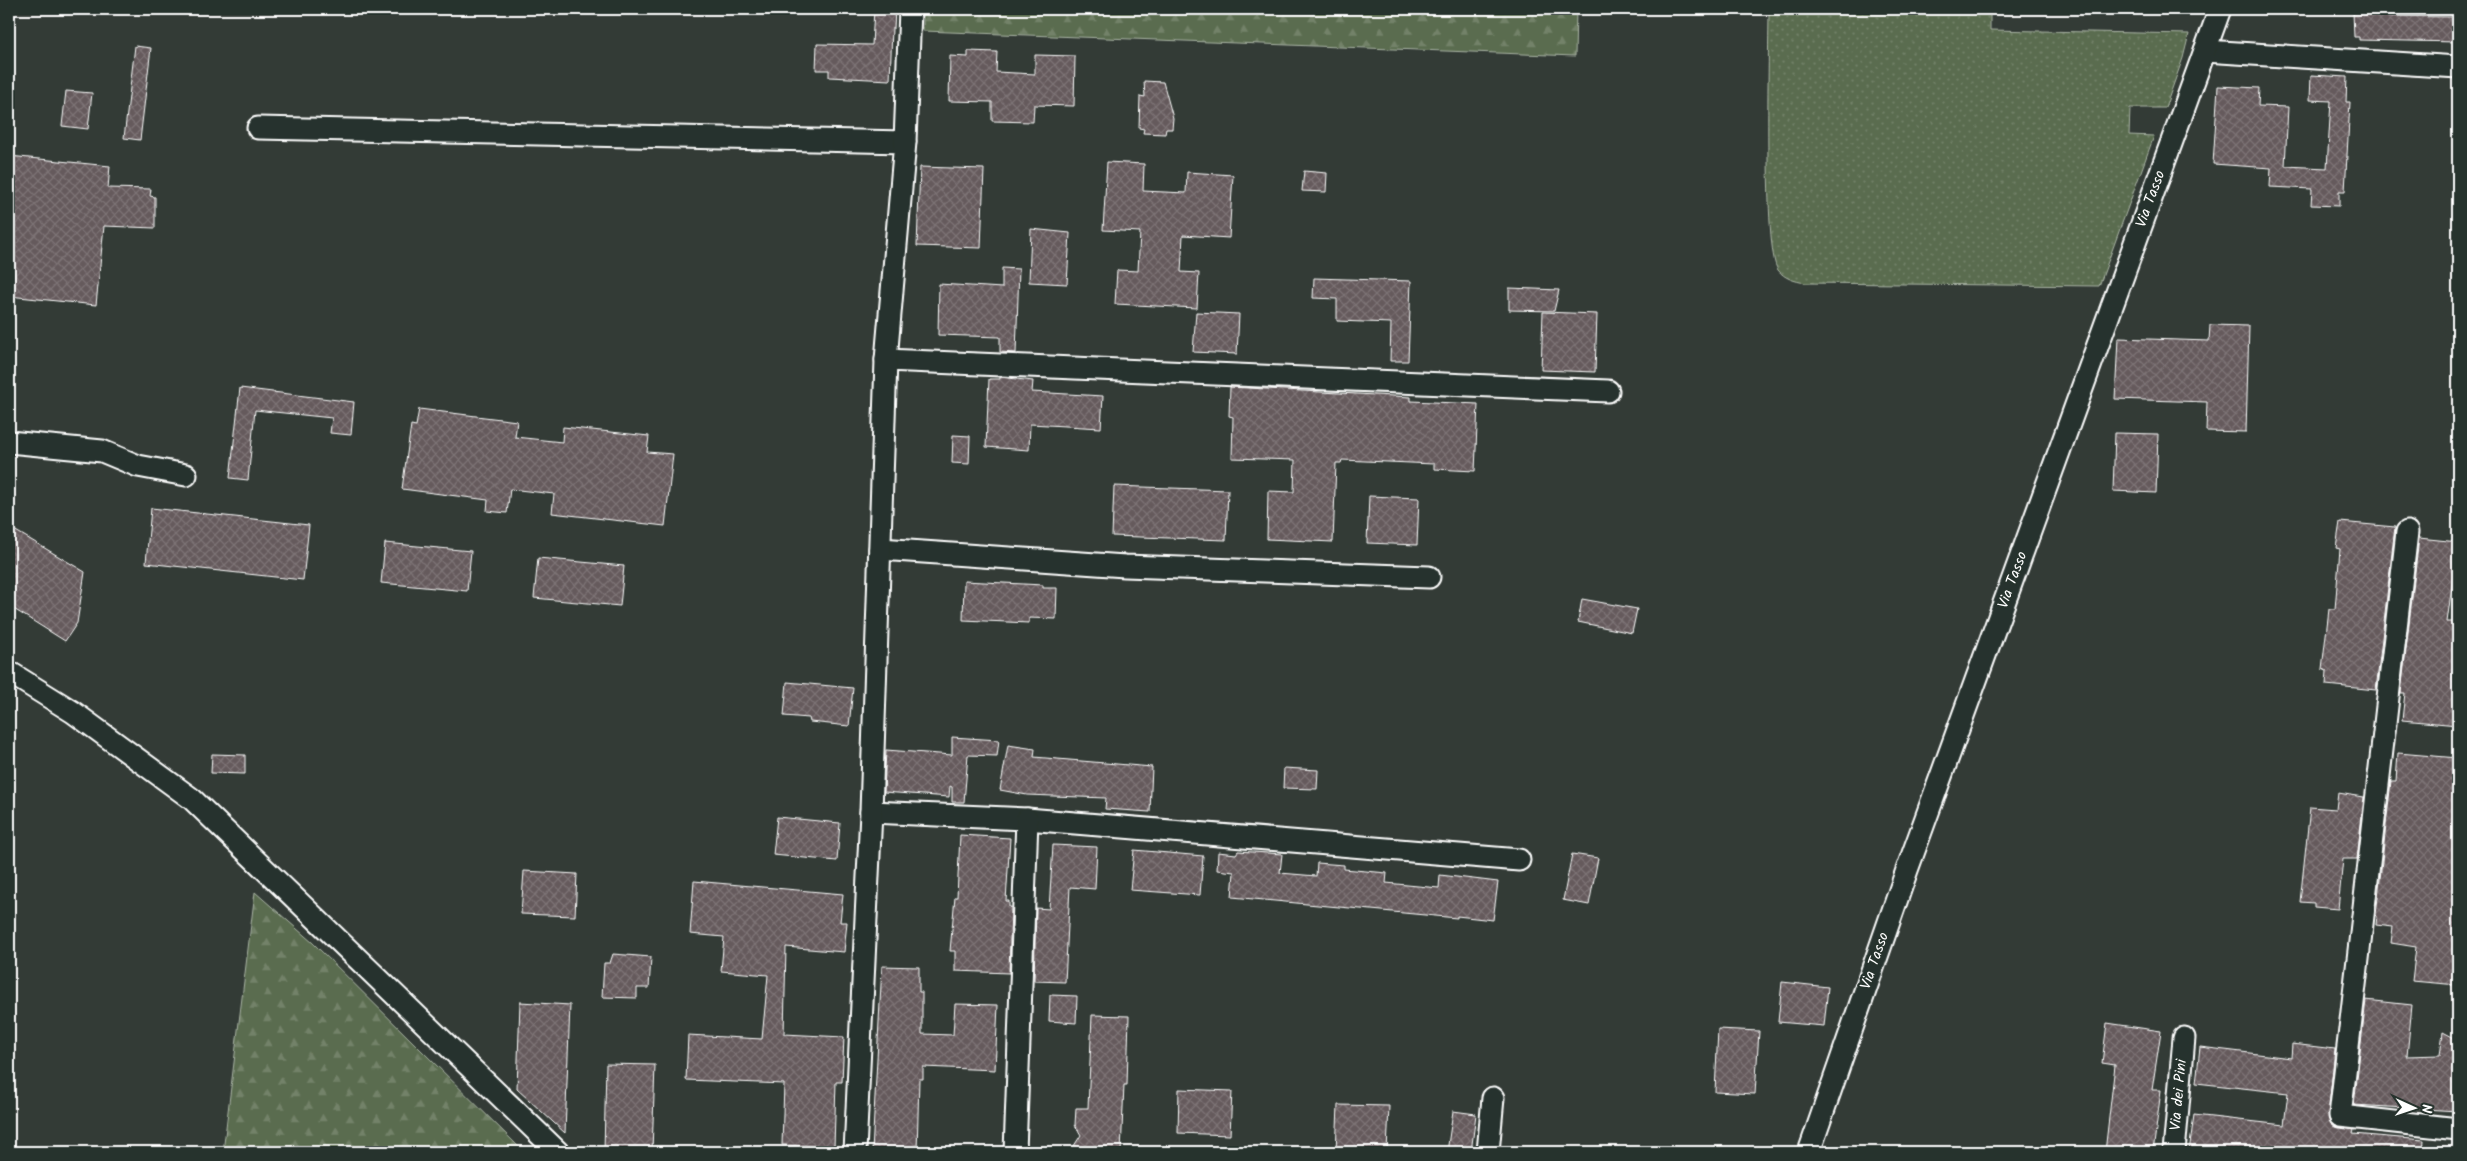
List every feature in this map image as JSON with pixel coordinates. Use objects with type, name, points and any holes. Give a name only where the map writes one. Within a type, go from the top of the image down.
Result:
[{"type":"street","points":[[855,1152],[872,812],[886,360],[905,142],[910,9]]},
{"type":"street","name":"Via Tasso","points":[[1809,1152],[1907,870],[2220,9]]},
{"type":"street","points":[[2205,51],[2458,67]]},
{"type":"street","points":[[258,128],[905,142]]},
{"type":"street","points":[[886,360],[1608,391]]},
{"type":"street","points":[[9,442],[102,451],[138,466],[186,475]]},
{"type":"street","points":[[2407,532],[2340,1116],[2458,1128]]},
{"type":"street","points":[[880,550],[1125,566],[1429,577]]},
{"type":"street","points":[[9,672],[73,712],[192,799],[558,1152]]},
{"type":"street","points":[[872,812],[1027,819],[1519,860]]},
{"type":"street","points":[[1015,1152],[1027,819]]},
{"type":"street","name":"Via dei Pini","points":[[2174,1152],[2184,1038]]},
{"type":"street","points":[[1488,1152],[1493,1098]]},
{"type":"green space","points":[[923,9],[1576,9],[1575,56],[923,31]]},
{"type":"green space","points":[[1769,9],[1990,9],[1990,30],[2189,34],[2183,58],[2165,108],[2130,108],[2129,135],[2154,136],[2099,286],[1805,283],[1784,276],[1778,270],[1773,255],[1770,226]]},
{"type":"green space","points":[[255,892],[313,943],[524,1152],[223,1152]]},
{"type":"building","points":[[874,9],[895,9],[894,28],[892,28],[890,80],[829,77],[829,70],[816,70],[817,44],[872,45]]},
{"type":"building","points":[[2353,12],[2378,12],[2378,16],[2458,17],[2458,42],[2359,40],[2359,37],[2354,37]]},
{"type":"building","points":[[135,46],[151,48],[140,140],[124,138]]},
{"type":"building","points":[[968,51],[997,52],[996,72],[1035,74],[1035,55],[1075,56],[1074,106],[1034,105],[1033,122],[992,121],[992,102],[949,101],[950,56],[968,57]]},
{"type":"building","points":[[2311,75],[2347,77],[2346,102],[2350,102],[2345,191],[2339,191],[2339,206],[2311,205],[2312,189],[2270,187],[2271,168],[2213,164],[2218,86],[2259,88],[2258,106],[2288,107],[2285,166],[2327,168],[2331,101],[2310,100]]},
{"type":"building","points":[[1144,81],[1163,82],[1173,118],[1172,129],[1166,129],[1165,134],[1143,133],[1144,129],[1139,128],[1140,96],[1145,97]]},
{"type":"building","points":[[66,91],[92,93],[88,129],[62,126]]},
{"type":"building","points":[[9,156],[110,166],[108,188],[151,189],[150,196],[155,197],[155,228],[104,226],[96,305],[9,296]]},
{"type":"building","points":[[1107,162],[1144,164],[1143,191],[1186,193],[1187,172],[1233,175],[1229,238],[1183,235],[1181,272],[1199,273],[1197,308],[1115,304],[1117,270],[1138,271],[1140,232],[1103,230]]},
{"type":"building","points":[[920,167],[984,169],[981,248],[917,246]]},
{"type":"building","points":[[1304,171],[1327,173],[1326,192],[1302,191]]},
{"type":"building","points":[[1031,229],[1070,233],[1067,284],[1029,282]]},
{"type":"building","points":[[1002,268],[1019,269],[1016,353],[1000,352],[1000,337],[938,335],[939,284],[1002,288]]},
{"type":"building","points":[[1314,278],[1411,281],[1408,361],[1390,361],[1391,323],[1337,321],[1337,299],[1313,298]]},
{"type":"building","points":[[1509,288],[1559,290],[1554,311],[1509,310]]},
{"type":"building","points":[[1196,312],[1239,314],[1237,354],[1193,352]]},
{"type":"building","points":[[1543,312],[1597,314],[1595,372],[1541,370]]},
{"type":"building","points":[[2210,325],[2249,326],[2246,432],[2206,431],[2207,402],[2115,399],[2118,338],[2209,341]]},
{"type":"building","points":[[1000,377],[1033,381],[1032,392],[1103,396],[1101,428],[1030,424],[1029,450],[986,447],[989,379],[1000,379]]},
{"type":"building","points":[[1230,387],[1411,397],[1411,401],[1478,404],[1475,471],[1434,469],[1434,464],[1342,460],[1341,463],[1336,463],[1333,542],[1267,539],[1268,491],[1294,492],[1295,460],[1232,458],[1233,417],[1229,416]]},
{"type":"building","points":[[240,388],[354,402],[351,435],[330,433],[332,418],[255,410],[248,480],[230,478]]},
{"type":"building","points":[[419,409],[517,421],[515,437],[562,442],[563,427],[649,436],[647,452],[673,454],[665,526],[552,513],[554,494],[510,489],[507,513],[487,511],[488,500],[402,489],[411,425],[416,426]]},
{"type":"building","points":[[2115,433],[2158,434],[2156,493],[2113,491]]},
{"type":"building","points":[[953,435],[970,436],[969,464],[952,463]]},
{"type":"building","points":[[1114,486],[1228,490],[1226,540],[1112,536]]},
{"type":"building","points":[[1369,496],[1419,498],[1417,545],[1367,543]]},
{"type":"building","points":[[151,508],[309,525],[303,580],[146,563]]},
{"type":"building","points":[[2340,522],[2395,527],[2376,690],[2326,685],[2327,671],[2322,669],[2329,609],[2335,609],[2340,549],[2336,548]]},
{"type":"building","points":[[9,527],[85,572],[77,623],[65,641],[9,606]]},
{"type":"building","points":[[2419,538],[2458,542],[2447,622],[2458,622],[2458,725],[2402,720],[2405,693],[2401,693]]},
{"type":"building","points":[[385,543],[471,551],[467,591],[381,583]]},
{"type":"building","points":[[538,558],[624,566],[620,606],[534,598]]},
{"type":"building","points":[[964,581],[1043,585],[1043,588],[1057,588],[1056,619],[1029,618],[1029,623],[963,620]]},
{"type":"building","points":[[1582,599],[1637,609],[1632,633],[1578,622]]},
{"type":"building","points":[[787,682],[853,688],[849,726],[810,722],[809,718],[784,716]]},
{"type":"building","points":[[952,737],[999,740],[997,756],[968,755],[964,802],[952,802],[952,787],[950,786],[949,797],[884,792],[886,750],[952,755]]},
{"type":"building","points":[[1008,745],[1035,749],[1034,757],[1152,767],[1150,812],[1105,809],[1106,798],[1027,795],[1000,790]]},
{"type":"building","points":[[2398,753],[2458,758],[2458,985],[2412,981],[2416,947],[2391,943],[2393,927],[2376,925],[2391,781],[2396,781]]},
{"type":"building","points":[[212,754],[245,755],[245,774],[211,773]]},
{"type":"building","points":[[1284,768],[1318,770],[1317,789],[1283,788]]},
{"type":"building","points":[[2338,793],[2364,797],[2357,859],[2343,859],[2338,909],[2314,907],[2314,903],[2300,902],[2310,807],[2336,809]]},
{"type":"building","points":[[777,817],[840,823],[837,861],[773,855]]},
{"type":"building","points":[[960,835],[1010,838],[1006,901],[1009,901],[1009,907],[1011,907],[1009,973],[955,971],[955,951],[950,951],[955,897],[957,897]]},
{"type":"building","points":[[1053,845],[1097,847],[1095,889],[1070,887],[1065,982],[1034,981],[1036,908],[1049,909]]},
{"type":"building","points":[[1134,850],[1203,856],[1200,895],[1130,890]]},
{"type":"building","points":[[1238,851],[1282,854],[1280,873],[1316,876],[1317,863],[1344,865],[1344,869],[1387,873],[1386,883],[1439,888],[1440,875],[1498,882],[1493,920],[1232,897],[1234,872],[1217,870],[1218,852],[1236,854]]},
{"type":"building","points":[[1572,854],[1598,858],[1589,905],[1563,900]]},
{"type":"building","points":[[524,871],[577,874],[575,916],[521,914]]},
{"type":"building","points":[[694,881],[843,894],[840,922],[847,922],[844,952],[786,947],[784,1034],[844,1037],[842,1082],[836,1082],[834,1147],[782,1145],[784,1084],[686,1080],[688,1035],[762,1039],[768,975],[721,971],[724,937],[690,934]]},
{"type":"building","points":[[613,954],[651,957],[649,988],[637,988],[637,998],[602,997],[604,963],[610,963]]},
{"type":"building","points":[[882,966],[919,967],[919,992],[922,992],[922,1034],[953,1035],[955,1004],[998,1005],[995,1070],[923,1067],[923,1079],[919,1079],[917,1152],[872,1152]]},
{"type":"building","points":[[1782,982],[1828,987],[1824,1026],[1778,1022]]},
{"type":"building","points":[[1050,995],[1077,996],[1076,1023],[1049,1021]]},
{"type":"building","points":[[2366,1000],[2412,1005],[2407,1056],[2440,1055],[2443,1032],[2458,1040],[2458,1111],[2354,1105]]},
{"type":"building","points":[[520,1002],[570,1005],[565,1133],[517,1089]]},
{"type":"building","points":[[1092,1015],[1129,1016],[1127,1085],[1124,1085],[1121,1152],[1070,1152],[1081,1135],[1075,1125],[1076,1108],[1088,1108]]},
{"type":"building","points":[[2107,1023],[2161,1031],[2152,1090],[2161,1090],[2153,1152],[2105,1152],[2115,1065],[2102,1063]]},
{"type":"building","points":[[1718,1029],[1759,1031],[1755,1094],[1715,1092]]},
{"type":"building","points":[[2292,1044],[2335,1049],[2328,1115],[2332,1126],[2354,1130],[2353,1134],[2424,1140],[2423,1152],[2189,1152],[2194,1115],[2284,1125],[2288,1093],[2196,1083],[2200,1047],[2291,1058]]},
{"type":"building","points":[[606,1064],[655,1065],[652,1152],[604,1152]]},
{"type":"building","points":[[1179,1089],[1232,1091],[1230,1135],[1178,1133]]},
{"type":"building","points":[[1338,1105],[1389,1106],[1387,1152],[1336,1152]]},
{"type":"building","points":[[1453,1111],[1476,1114],[1471,1152],[1447,1152]]}]
